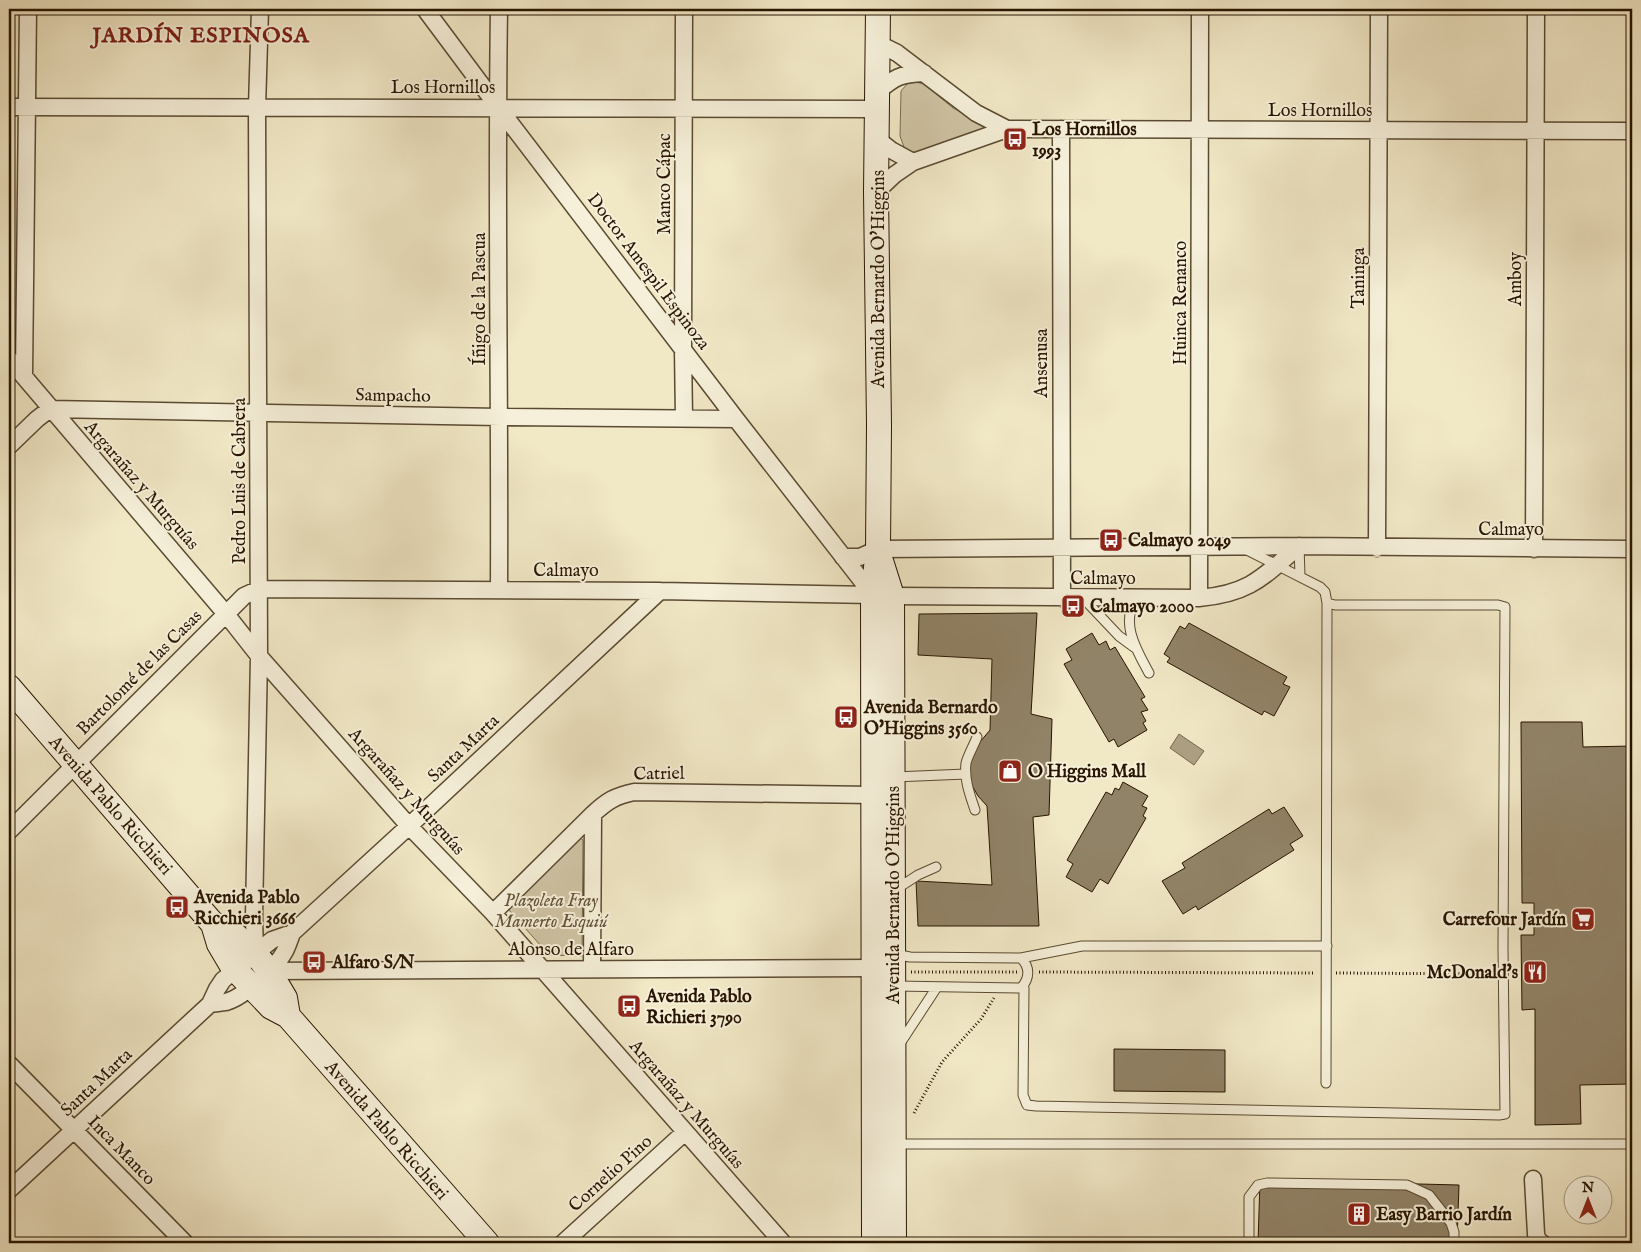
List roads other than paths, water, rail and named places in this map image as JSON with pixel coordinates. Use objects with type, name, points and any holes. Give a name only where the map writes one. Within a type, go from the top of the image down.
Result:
[{"type":"main road","name":"Avenida Bernardo O'Higgins","points":[[878,9],[876,192],[879,425],[878,549],[883,596],[880,783],[893,1054],[894,1243]]},
{"type":"main road","name":"Avenida Pablo Ricchieri","points":[[9,686],[212,924],[219,944],[236,970],[271,1007],[288,1016],[487,1243]]},
{"type":"main road","name":"Avenida Bernardo O'Higgins","points":[[874,1243],[888,978],[893,954],[893,892],[880,783]]},
{"type":"main road","name":"Avenida Pablo Ricchieri","points":[[212,924],[236,935],[262,962],[285,998],[288,1016]]},
{"type":"street","points":[[24,376],[28,9]]},
{"type":"street","name":"Pedro Luis de Cabrera","points":[[260,9],[257,108],[259,656],[254,916],[262,962]]},
{"type":"street","name":"Doctor Amespil Espinoza","points":[[425,9],[498,108],[843,557],[883,596]]},
{"type":"street","name":"Íñigo de la Pascua","points":[[500,9],[498,108],[500,590]]},
{"type":"street","name":"Manco Cápac","points":[[684,9],[684,419]]},
{"type":"street","name":"Huinca Renanco","points":[[1199,598],[1200,9]]},
{"type":"street","name":"Taninga","points":[[1377,548],[1378,9]]},
{"type":"street","name":"Amboy","points":[[1534,549],[1536,9]]},
{"type":"street","name":"Los Hornillos","points":[[877,43],[897,53],[976,113],[1007,129]]},
{"type":"street","points":[[877,100],[894,78],[907,73],[924,73]]},
{"type":"street","name":"Los Hornillos","points":[[9,107],[684,108],[877,100]]},
{"type":"street","name":"Los Hornillos","points":[[876,192],[894,175],[913,162],[1007,129],[1632,131]]},
{"type":"street","name":"Ansenusa","points":[[1061,129],[1062,598]]},
{"type":"street","points":[[877,139],[891,150],[913,162]]},
{"type":"street","name":"Argarañaz y Murguías","points":[[9,359],[226,614],[259,656],[409,826],[493,913],[783,1243]]},
{"type":"street","points":[[9,446],[36,419],[50,409]]},
{"type":"street","name":"Sampacho","points":[[50,409],[736,419]]},
{"type":"street","name":"Calmayo","points":[[878,549],[1299,546],[1632,549]]},
{"type":"street","name":"Calmayo","points":[[259,589],[660,591],[883,596],[1199,598],[1237,592],[1259,581],[1299,546]]},
{"type":"street","points":[[843,557],[860,557],[878,549]]},
{"type":"street","name":"Bartolomé de las Casas","points":[[9,831],[244,596],[259,589]]},
{"type":"street","name":"Santa Marta","points":[[9,1190],[210,1004],[223,980],[236,970],[285,952],[292,932],[409,826],[660,591]]},
{"type":"street","name":"Catriel","points":[[493,913],[593,814],[607,801],[619,795],[634,792],[880,783]]},
{"type":"street","points":[[592,969],[593,814]]},
{"type":"street","name":"Santa Marta","points":[[210,1004],[226,1002],[236,998],[251,987],[262,962]]},
{"type":"street","name":"Alonso de Alfaro","points":[[262,962],[888,978]]},
{"type":"street","name":"Inca Manco","points":[[9,1064],[185,1243]]},
{"type":"street","name":"Cornelio Pino","points":[[563,1243],[685,1132]]},
{"type":"street","points":[[1533,1179],[1536,1234],[1538,1241],[1542,1243]]},
{"type":"lane","points":[[1299,546],[1300,576]]},
{"type":"lane","points":[[1241,547],[1320,587],[1325,592],[1327,602],[1326,1083]]},
{"type":"lane","points":[[1083,598],[1119,636],[1134,647]]},
{"type":"lane","points":[[1137,598],[1132,605],[1129,619],[1134,647],[1149,674]]},
{"type":"lane","points":[[1021,958],[1028,972],[1023,988],[1023,1095],[1027,1105],[1505,1114],[1504,607],[1498,605],[1335,605],[1327,602]]},
{"type":"lane","points":[[975,810],[966,783],[966,762],[977,737]]},
{"type":"lane","points":[[880,783],[966,774]]},
{"type":"lane","points":[[893,892],[918,875],[936,866]]},
{"type":"lane","points":[[893,954],[910,957],[1021,958],[1082,946],[1327,946]]},
{"type":"lane","points":[[888,978],[937,987],[1023,988]]},
{"type":"lane","points":[[893,1054],[937,987]]},
{"type":"lane","points":[[894,1144],[1632,1144]]},
{"type":"lane","points":[[1249,1243],[1249,1197],[1258,1185],[1267,1183],[1407,1185],[1429,1195],[1451,1223],[1454,1232],[1454,1243]]},
{"type":"place","name":"Los Hornillos 1993","points":[[1015,139]]},
{"type":"place","name":"Calmayo 2049","points":[[1111,540]]},
{"type":"place","name":"Calmayo 2000","points":[[1073,606]]},
{"type":"place","name":"Avenida Bernardo O'Higgins 3560","points":[[846,717]]},
{"type":"place","name":"O Higgins Mall","points":[[1010,771]]},
{"type":"place","name":"Avenida Pablo Ricchieri 3666","points":[[177,907]]},
{"type":"place","name":"Carrefour Jardín","points":[[1583,919]]},
{"type":"place","name":"Alfaro S/N","points":[[314,962]]},
{"type":"place","name":"McDonald's","points":[[1535,972]]},
{"type":"place","name":"Avenida Pablo Richieri 3790","points":[[629,1006]]},
{"type":"place","name":"Easy Barrio Jardín","points":[[1359,1214]]},
{"type":"district","name":"JARDÍN ESPINOSA","points":[[201,34]]},
{"type":"park label","name":"Plazoleta Fray Mamerto Esquiú","points":[[551,910]]}]
